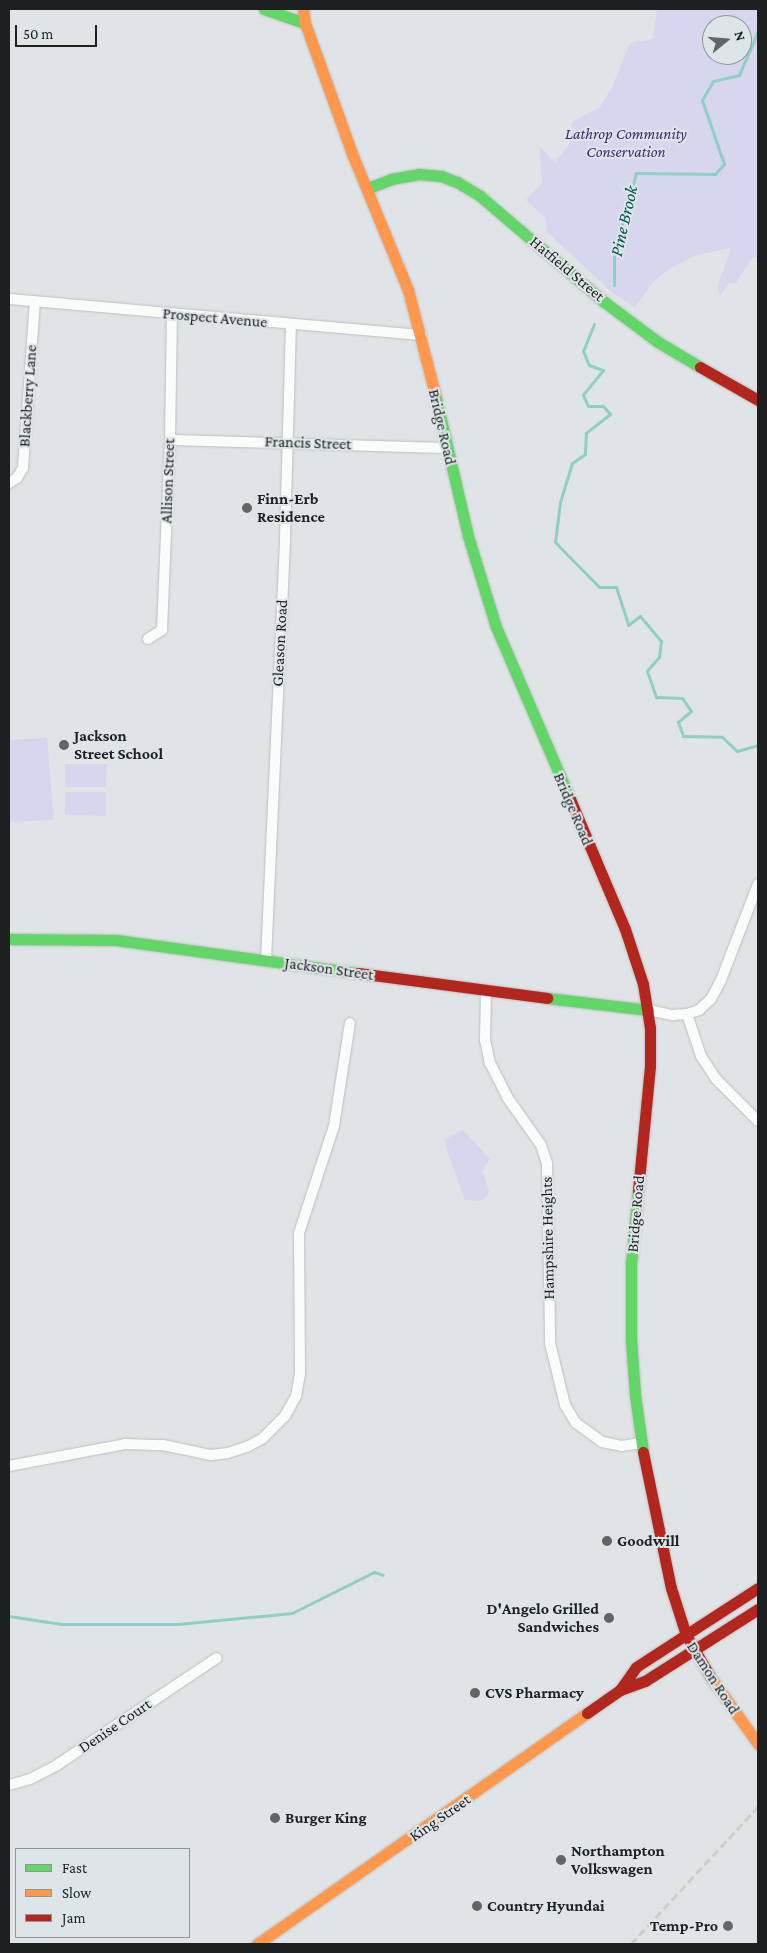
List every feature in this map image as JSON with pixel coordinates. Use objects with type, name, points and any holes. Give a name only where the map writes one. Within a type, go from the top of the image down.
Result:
[{"type":"main road","points":[[264,9],[306,23]]},
{"type":"main road","name":"Bridge Road","points":[[302,9],[354,156],[408,290],[421,335],[446,448],[473,553],[496,627],[625,929],[643,984],[648,1010],[650,1066],[631,1264],[631,1340],[641,1443],[671,1588],[686,1635]]},
{"type":"main road","name":"Hatfield Street","points":[[368,188],[391,179],[418,174],[441,176],[456,182],[480,196],[603,300],[658,342],[758,400]]},
{"type":"main road","name":"Jackson Street","points":[[9,939],[106,938],[486,991],[648,1010]]},
{"type":"main road","name":"King Street","points":[[620,1690],[636,1667],[758,1588]]},
{"type":"main road","name":"King Street","points":[[257,1944],[474,1795],[620,1690],[645,1681],[758,1609]]},
{"type":"main road","name":"Damon Road","points":[[686,1635],[722,1696],[758,1744]]},
{"type":"street","name":"Prospect Avenue","points":[[9,299],[172,315],[421,335]]},
{"type":"street","name":"Blackberry Lane","points":[[9,483],[18,478],[23,468],[35,302]]},
{"type":"street","name":"Allison Street","points":[[148,639],[162,630],[170,440],[172,315]]},
{"type":"street","name":"Gleason Road","points":[[266,960],[291,325]]},
{"type":"street","name":"Francis Street","points":[[170,440],[446,448]]},
{"type":"street","points":[[648,1010],[672,1015],[687,1014],[699,1010],[711,999],[721,980],[758,884]]},
{"type":"street","name":"Hampshire Heights","points":[[486,991],[485,1040],[490,1063],[507,1097],[538,1140],[547,1163],[550,1343],[565,1405],[576,1423],[602,1442],[622,1446],[641,1443]]},
{"type":"street","points":[[687,1014],[701,1056],[716,1079],[758,1121]]},
{"type":"street","points":[[9,1466],[115,1445],[154,1444],[204,1454],[228,1453],[255,1443],[270,1432],[286,1416],[296,1396],[300,1374],[299,1233],[332,1135],[350,1023]]},
{"type":"street","name":"Denise Court","points":[[9,1785],[30,1779],[57,1765],[217,1658]]},
{"type":"green space","name":"Lathrop Community Conservation","points":[[657,9],[758,9],[758,259],[754,256],[735,284],[729,283],[720,296],[718,285],[731,248],[696,255],[671,268],[653,282],[635,307],[614,294],[547,232],[545,217],[526,200],[542,183],[539,146],[555,162],[569,145],[572,122],[600,107],[612,87],[630,43],[653,39]]},
{"type":"green space","points":[[47,738],[54,820],[9,822],[9,740]]},
{"type":"green space","points":[[65,764],[107,764],[106,787],[65,787]]},
{"type":"green space","points":[[65,792],[106,792],[106,816],[65,815]]},
{"type":"green space","points":[[463,1130],[490,1159],[482,1171],[489,1191],[486,1198],[480,1201],[465,1200],[447,1151],[445,1139]]},
{"type":"waterway","name":"Pine Brook","points":[[614,285],[614,253],[636,173],[715,174],[724,164],[702,100],[713,81],[739,75],[758,31]]},
{"type":"waterway","name":"Pine Brook","points":[[594,324],[583,351],[589,365],[603,370],[583,395],[588,406],[603,406],[610,414],[586,433],[585,454],[572,463],[560,502],[555,542],[599,587],[616,587],[628,625],[640,616],[661,641],[659,657],[647,671],[656,697],[682,698],[691,711],[678,722],[683,736],[722,737],[737,751],[758,745]]},
{"type":"waterway","points":[[9,1616],[61,1624],[178,1624],[292,1613],[374,1572],[383,1575]]},
{"type":"railway","points":[[631,1944],[758,1807]]},
{"type":"traffic: fast","points":[[264,9],[305,23]]},
{"type":"traffic: fast","points":[[368,188],[391,179],[418,174],[441,176],[457,182],[480,196],[603,301],[658,342],[700,367]]},
{"type":"traffic: fast","points":[[435,394],[468,536],[496,627],[570,799]]},
{"type":"traffic: fast","points":[[9,939],[116,940],[358,973]]},
{"type":"traffic: fast","points":[[547,998],[648,1010]]},
{"type":"traffic: fast","points":[[638,1190],[631,1264],[631,1340],[635,1395],[643,1452]]},
{"type":"traffic: slow","points":[[303,9],[305,23],[353,156],[408,290],[435,394]]},
{"type":"traffic: slow","points":[[711,1678],[758,1744]]},
{"type":"traffic: slow","points":[[257,1944],[587,1713]]},
{"type":"traffic: jam","points":[[700,367],[758,400]]},
{"type":"traffic: jam","points":[[570,799],[625,929],[643,984],[650,1028],[650,1066],[638,1190]]},
{"type":"traffic: jam","points":[[358,973],[547,998]]},
{"type":"traffic: jam","points":[[643,1452],[671,1588],[686,1635],[711,1678]]},
{"type":"traffic: jam","points":[[620,1690],[636,1667],[758,1588]]},
{"type":"traffic: jam","points":[[587,1713],[620,1690],[645,1681],[758,1609]]},
{"type":"place","name":"Finn-Erb Residence","points":[[247,508]]},
{"type":"place","name":"Jackson Street School","points":[[64,745]]},
{"type":"place","name":"Goodwill","points":[[607,1541]]},
{"type":"place","name":"D'Angelo Grilled Sandwiches","points":[[609,1618]]},
{"type":"place","name":"CVS Pharmacy","points":[[475,1693]]},
{"type":"place","name":"Burger King","points":[[275,1818]]},
{"type":"place","name":"Northampton Volkswagen","points":[[561,1860]]},
{"type":"place","name":"Country Hyundai","points":[[477,1906]]},
{"type":"place","name":"Temp-Pro","points":[[728,1926]]}]
